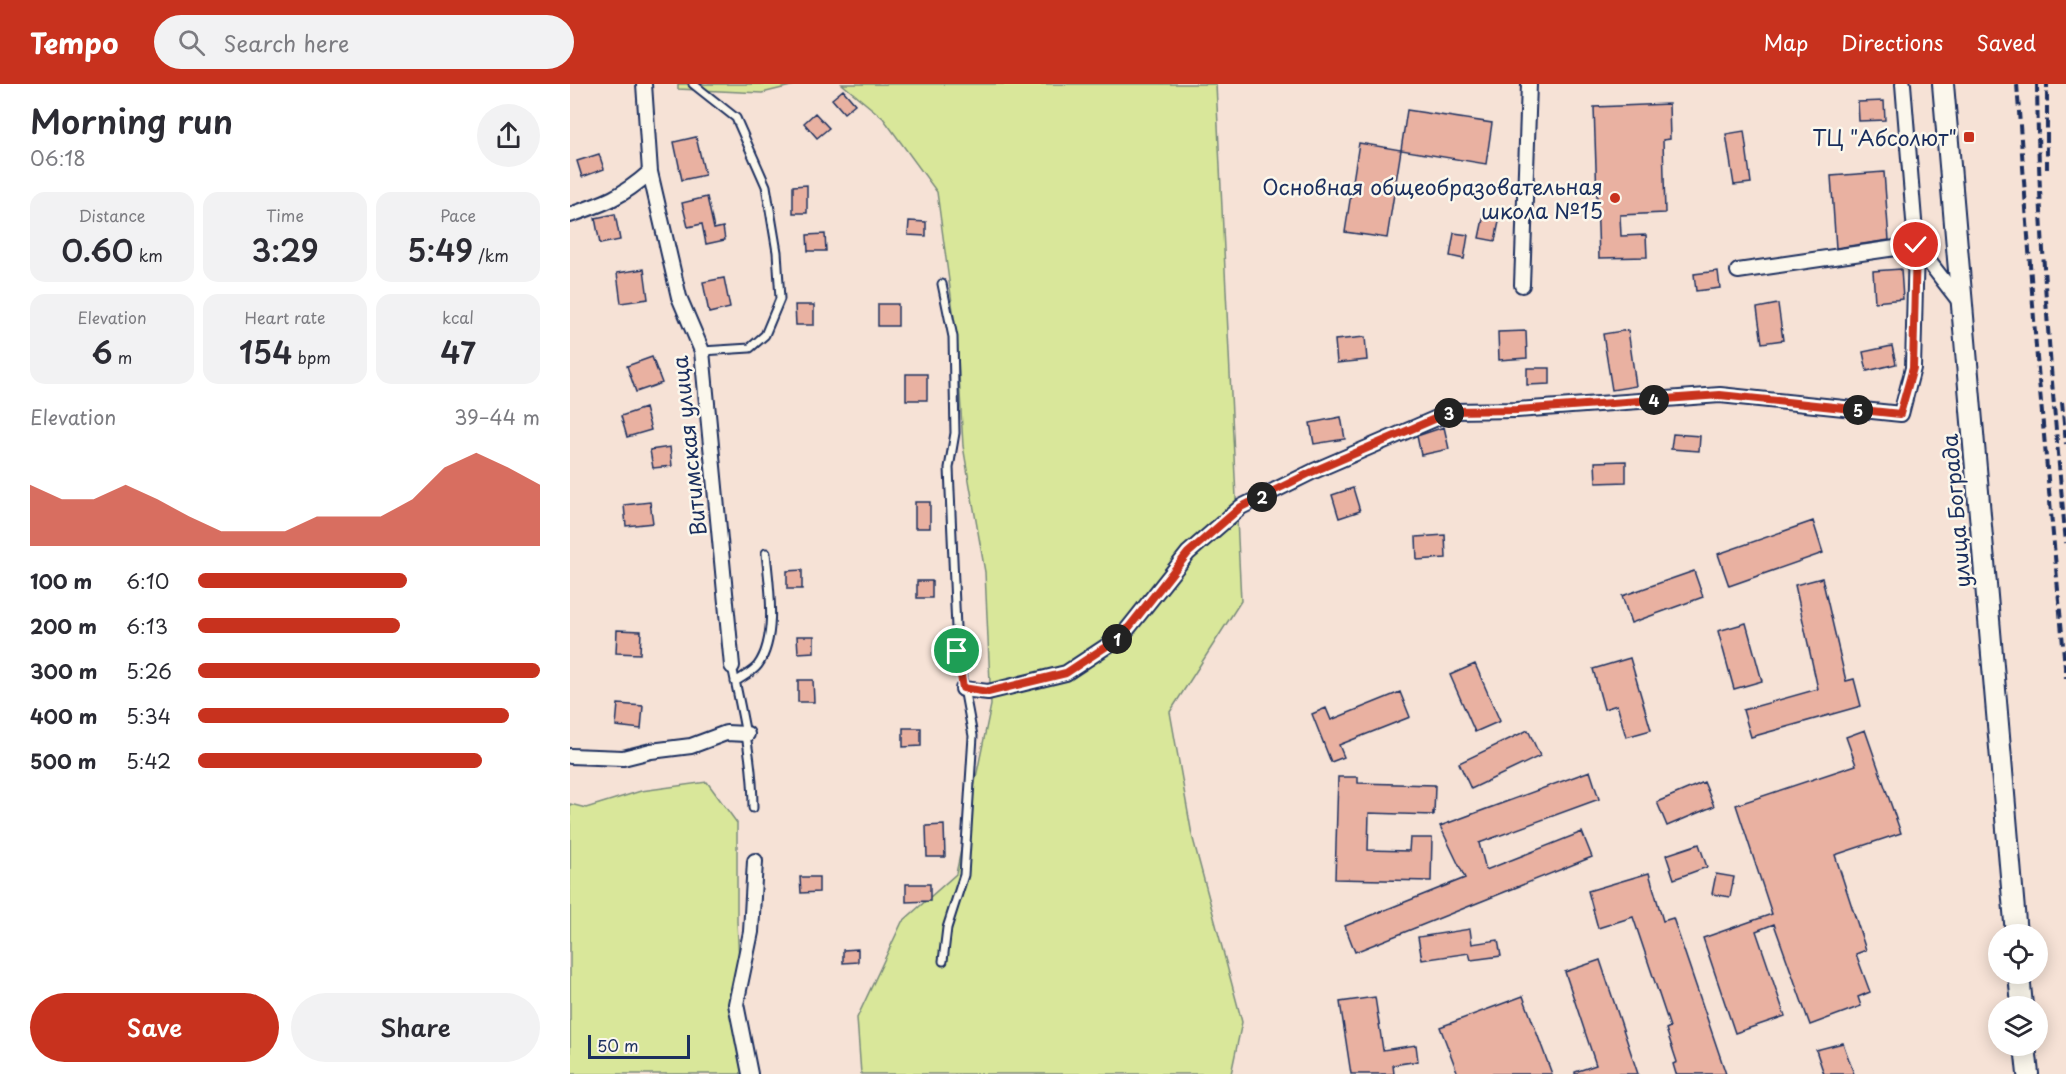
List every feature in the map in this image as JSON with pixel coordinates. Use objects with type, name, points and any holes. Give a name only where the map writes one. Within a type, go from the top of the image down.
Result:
[{"type":"main road","name":"улица Бограда","points":[[1943,84],[2015,924]]},
{"type":"main road","points":[[2026,1056],[2028,1074]]},
{"type":"street","name":"Витимская улица","points":[[644,84],[650,172],[679,297],[702,351],[732,666]]},
{"type":"street","points":[[1522,285],[1528,84]]},
{"type":"street","points":[[963,688],[988,692],[1066,673],[1122,636],[1188,553],[1241,507],[1314,471],[1453,411],[1517,410],[1720,395],[1900,414],[1913,368],[1916,245],[1903,84]]},
{"type":"street","points":[[570,215],[610,202],[650,172]]},
{"type":"street","points":[[1738,271],[1916,245]]},
{"type":"street","points":[[1916,245],[1960,302]]},
{"type":"street","points":[[570,756],[623,758],[651,751],[691,746],[726,734],[747,734]]},
{"type":"street","points":[[750,1074],[736,1004],[751,932],[755,861]]},
{"type":"lane","points":[[693,84],[736,118],[766,186],[777,252],[780,299],[765,335],[750,348],[702,351]]},
{"type":"lane","points":[[942,284],[953,337],[955,433],[949,468],[957,651],[974,736],[964,875],[947,928],[943,961]]},
{"type":"lane","points":[[735,682],[757,666],[766,649],[772,607],[766,553]]},
{"type":"lane","points":[[732,666],[747,734],[753,780],[753,808]]},
{"type":"green space","points":[[678,84],[799,84],[762,93],[678,89]]},
{"type":"green space","points":[[842,84],[1216,84],[1241,601],[1170,712],[1192,835],[1242,1022],[1231,1074],[861,1074],[857,1018],[902,922],[956,874],[991,705],[985,572],[963,446],[957,340],[937,192],[883,118]]},
{"type":"green space","points":[[707,782],[737,823],[737,922],[745,1074],[570,1074],[570,804],[586,808],[641,791]]},
{"type":"building","points":[[843,90],[855,104],[844,113],[832,99]]},
{"type":"building","points":[[1884,101],[1885,120],[1859,121],[1858,102]]},
{"type":"building","points":[[1669,104],[1670,139],[1663,140],[1665,213],[1620,215],[1621,236],[1646,235],[1647,257],[1599,258],[1594,107]]},
{"type":"building","points":[[1407,110],[1492,123],[1486,164],[1401,150]]},
{"type":"building","points":[[815,113],[829,128],[817,138],[804,123]]},
{"type":"building","points":[[1744,131],[1751,183],[1734,185],[1726,134]]},
{"type":"building","points":[[696,137],[705,175],[682,180],[674,142]]},
{"type":"building","points":[[1359,143],[1401,150],[1387,238],[1345,232]]},
{"type":"building","points":[[599,154],[604,169],[582,177],[577,161]]},
{"type":"building","points":[[1884,172],[1889,240],[1836,248],[1831,176]]},
{"type":"building","points":[[807,185],[807,213],[793,213],[793,186]]},
{"type":"building","points":[[707,197],[714,229],[723,227],[725,240],[706,244],[702,224],[688,227],[682,203]]},
{"type":"building","points":[[615,214],[620,240],[600,244],[595,218]]},
{"type":"building","points":[[1484,214],[1500,217],[1495,241],[1479,238]]},
{"type":"building","points":[[909,221],[926,222],[926,236],[908,235]]},
{"type":"building","points":[[1454,233],[1468,235],[1464,259],[1450,256]]},
{"type":"building","points":[[825,234],[826,251],[808,251],[807,235]]},
{"type":"building","points":[[644,269],[648,299],[621,303],[617,273]]},
{"type":"building","points":[[1901,269],[1903,299],[1875,302],[1873,271]]},
{"type":"building","points":[[1718,271],[1720,288],[1696,291],[1694,274]]},
{"type":"building","points":[[724,278],[730,308],[709,313],[703,282]]},
{"type":"building","points":[[878,304],[898,304],[898,326],[878,326]]},
{"type":"building","points":[[1778,304],[1783,340],[1762,343],[1757,308]]},
{"type":"building","points":[[795,305],[814,305],[814,325],[796,325]]},
{"type":"building","points":[[1628,330],[1636,386],[1612,390],[1603,334]]},
{"type":"building","points":[[1526,331],[1527,358],[1499,360],[1498,332]]},
{"type":"building","points":[[1365,337],[1367,360],[1337,363],[1335,340]]},
{"type":"building","points":[[1892,346],[1896,364],[1867,371],[1863,352]]},
{"type":"building","points":[[652,357],[662,383],[636,392],[627,366]]},
{"type":"building","points":[[1527,368],[1550,368],[1550,384],[1527,385]]},
{"type":"building","points":[[906,374],[927,374],[927,400],[906,400]]},
{"type":"building","points":[[645,408],[651,430],[627,437],[621,416]]},
{"type":"building","points":[[1341,417],[1345,439],[1314,444],[1310,423]]},
{"type":"building","points":[[1444,427],[1449,449],[1421,455],[1417,436]]},
{"type":"building","points":[[1673,434],[1700,436],[1699,451],[1671,449]]},
{"type":"building","points":[[670,447],[672,466],[653,468],[650,450]]},
{"type":"building","points":[[1626,461],[1626,482],[1596,483],[1595,462]]},
{"type":"building","points":[[1353,488],[1360,511],[1339,518],[1332,495]]},
{"type":"building","points":[[650,502],[653,523],[626,526],[624,505]]},
{"type":"building","points":[[915,502],[930,502],[930,528],[915,528]]},
{"type":"building","points":[[1813,521],[1823,553],[1729,586],[1718,554]]},
{"type":"building","points":[[1445,535],[1446,558],[1417,560],[1416,537]]},
{"type":"building","points":[[802,570],[802,589],[787,589],[787,571]]},
{"type":"building","points":[[1694,571],[1703,597],[1631,623],[1622,596]]},
{"type":"building","points":[[1822,578],[1846,681],[1854,679],[1861,706],[1751,737],[1743,710],[1818,689],[1795,585]]},
{"type":"building","points":[[917,581],[932,581],[932,598],[917,598]]},
{"type":"building","points":[[1746,623],[1762,681],[1734,689],[1718,631]]},
{"type":"building","points":[[617,630],[641,631],[640,654],[616,653]]},
{"type":"building","points":[[797,636],[814,636],[814,652],[798,653]]},
{"type":"building","points":[[1630,658],[1651,730],[1626,737],[1617,705],[1604,709],[1593,669]]},
{"type":"building","points":[[1475,664],[1500,721],[1475,732],[1450,675]]},
{"type":"building","points":[[798,680],[813,680],[814,702],[798,702]]},
{"type":"building","points":[[1400,692],[1410,717],[1339,745],[1344,757],[1331,762],[1312,714],[1326,708],[1331,720]]},
{"type":"building","points":[[618,704],[643,706],[641,729],[616,726]]},
{"type":"building","points":[[903,728],[921,728],[921,746],[903,747]]},
{"type":"building","points":[[1528,730],[1540,756],[1471,789],[1459,763]]},
{"type":"building","points":[[1865,730],[1901,833],[1835,855],[1866,950],[1856,954],[1870,992],[1858,997],[1861,1006],[1810,1025],[1774,924],[1756,931],[1785,1016],[1735,1033],[1703,938],[1772,914],[1736,805],[1856,765],[1846,737]]},
{"type":"building","points":[[1590,771],[1599,799],[1479,843],[1486,870],[1582,832],[1592,857],[1355,952],[1345,926],[1465,878],[1440,826]]},
{"type":"building","points":[[1338,777],[1358,777],[1358,783],[1435,785],[1434,815],[1433,811],[1433,815],[1369,813],[1368,850],[1409,851],[1410,838],[1432,838],[1431,881],[1335,879]]},
{"type":"building","points":[[1704,782],[1714,806],[1667,826],[1657,802]]},
{"type":"building","points":[[944,825],[945,857],[927,857],[926,826]]},
{"type":"building","points":[[1699,844],[1707,867],[1674,879],[1666,855]]},
{"type":"building","points":[[1649,873],[1663,921],[1673,918],[1726,1074],[1676,1074],[1673,1064],[1677,1062],[1666,1029],[1670,1027],[1633,917],[1598,928],[1588,891]]},
{"type":"building","points":[[1716,874],[1734,877],[1730,897],[1712,894]]},
{"type":"building","points":[[800,877],[819,877],[819,892],[801,893]]},
{"type":"building","points":[[906,884],[930,884],[930,901],[906,902]]},
{"type":"building","points":[[1470,929],[1472,944],[1498,940],[1501,956],[1471,960],[1469,953],[1422,960],[1418,937]]},
{"type":"building","points":[[858,949],[858,962],[843,963],[843,950]]},
{"type":"building","points":[[1600,960],[1638,1074],[1575,1074],[1575,1072],[1596,1065],[1565,972]]},
{"type":"building","points":[[1523,996],[1552,1074],[1458,1074],[1440,1027]]},
{"type":"building","points":[[1375,997],[1383,1050],[1416,1045],[1418,1061],[1393,1065],[1394,1074],[1351,1074],[1340,1002]]},
{"type":"building","points":[[1843,1043],[1854,1074],[1824,1074],[1816,1050]]},
{"type":"railway","points":[[2017,84],[2036,347],[2066,678]]},
{"type":"railway","points":[[2037,84],[2043,257],[2066,543]]},
{"type":"railway","points":[[2047,84],[2047,169]]},
{"type":"railway","points":[[2062,402],[2066,444]]},
{"type":"place","name":"ТЦ \"Абсолют\"","points":[[1969,137]]},
{"type":"place","name":"Основная общеобразовательная школа №15","points":[[1615,198]]},
{"type":"route","points":[[957,651],[963,688],[988,692],[1066,673],[1122,636],[1188,553],[1241,507],[1314,471],[1453,411],[1517,410],[1720,395],[1900,414],[1913,368],[1916,245]]}]
